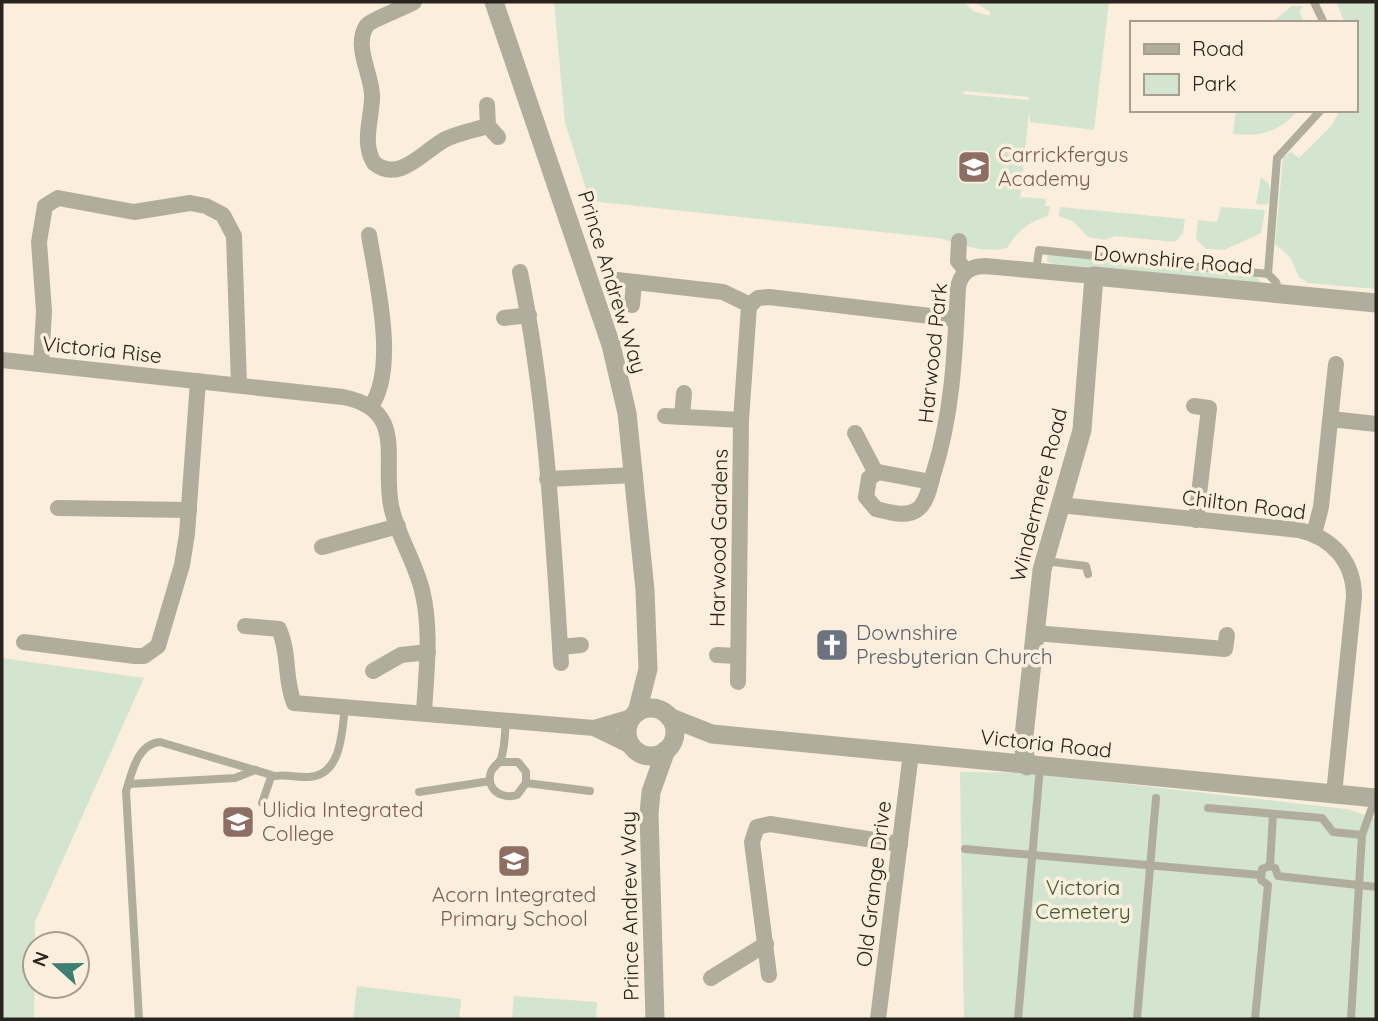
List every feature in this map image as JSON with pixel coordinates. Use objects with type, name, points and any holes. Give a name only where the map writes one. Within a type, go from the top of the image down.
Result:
[{"type":"street","points":[[414,2],[389,16],[373,20],[364,30],[364,61],[372,98],[368,142],[374,163],[383,168],[400,169],[445,140],[493,132],[487,105]]},
{"type":"street","name":"Prince Andrew Way","points":[[494,2],[611,345],[626,413],[635,475],[648,669],[667,714]]},
{"type":"street","points":[[41,364],[44,304],[40,232],[42,211],[49,201],[71,198],[134,212],[190,203],[216,210],[233,230],[239,386]]},
{"type":"street","points":[[369,235],[383,346],[382,384],[372,406],[383,421],[389,442],[389,495],[422,589],[428,652],[424,713]]},
{"type":"street","points":[[959,241],[958,261],[966,271]]},
{"type":"street","name":"Downshire Road","points":[[966,271],[985,266],[1376,303]]},
{"type":"street","name":"Harwood Park","points":[[876,473],[867,483],[867,500],[876,509],[899,514],[912,513],[921,506],[931,482],[950,414],[958,287],[966,271]]},
{"type":"street","points":[[520,272],[528,315],[547,479],[561,655],[581,645]]},
{"type":"street","name":"Windermere Road","points":[[1034,767],[1023,745],[1035,633],[1044,561],[1083,430],[1094,276]]},
{"type":"street","points":[[617,280],[729,293],[750,304],[758,298],[769,297],[956,319]]},
{"type":"street","points":[[632,306],[634,282]]},
{"type":"street","name":"Harwood Gardens","points":[[738,682],[741,420],[746,315],[750,304]]},
{"type":"street","points":[[504,318],[528,315]]},
{"type":"street","name":"Victoria Rise","points":[[2,360],[343,397],[372,406]]},
{"type":"street","points":[[1314,534],[1321,507],[1336,364]]},
{"type":"street","points":[[24,642],[135,656],[153,652],[162,640],[175,595],[189,510],[198,381]]},
{"type":"street","points":[[682,417],[684,393]]},
{"type":"street","points":[[1196,520],[1209,407]]},
{"type":"street","name":"Harwood Gardens","points":[[665,416],[741,420]]},
{"type":"street","points":[[1331,419],[1376,424]]},
{"type":"street","points":[[855,433],[876,473],[931,482]]},
{"type":"street","points":[[547,479],[635,475]]},
{"type":"street","name":"Chilton Road","points":[[1060,505],[1290,528],[1314,534],[1342,556],[1350,569],[1354,589],[1334,794]]},
{"type":"street","points":[[58,508],[189,510]]},
{"type":"street","points":[[322,547],[398,526]]},
{"type":"street","points":[[246,626],[279,629],[286,645],[289,691],[294,703],[594,728],[653,756],[669,747],[675,730],[667,714],[650,708],[594,728]]},
{"type":"street","points":[[1035,633],[1225,649]]},
{"type":"street","points":[[373,671],[401,655],[428,652]]},
{"type":"street","name":"Harwood Gardens","points":[[717,655],[738,656]]},
{"type":"street","name":"Prince Andrew Way","points":[[634,715],[648,669]]},
{"type":"street","name":"Victoria Road","points":[[667,714],[712,734],[1376,798]]},
{"type":"street","points":[[634,715],[627,731],[634,749]]},
{"type":"street","name":"Victoria Road","points":[[669,747],[712,734]]},
{"type":"street","name":"Prince Andrew Way","points":[[651,792],[669,747]]},
{"type":"street","name":"Prince Andrew Way","points":[[634,749],[651,792],[655,1019]]},
{"type":"street","name":"Old Grange Drive","points":[[878,1019],[911,753]]},
{"type":"street","points":[[769,975],[752,842],[757,827],[770,824],[900,844]]},
{"type":"street","points":[[711,978],[766,944]]},
{"type":"lane","points":[[1314,2],[1323,21]]},
{"type":"lane","points":[[1268,274],[1276,158],[1319,112]]},
{"type":"lane","points":[[1036,271],[1040,250],[1268,274],[1276,282],[1280,293]]},
{"type":"lane","points":[[1044,561],[1086,566],[1088,574]]},
{"type":"lane","points":[[139,1019],[127,791],[142,751],[155,742],[275,776],[311,777],[325,771],[338,754],[345,706]]},
{"type":"lane","points":[[500,762],[506,720]]},
{"type":"lane","points":[[512,760],[522,766],[526,783],[517,795],[507,797],[494,790],[490,782],[492,770],[500,762],[512,760]]},
{"type":"lane","points":[[1018,1019],[1032,856],[1034,767]]},
{"type":"lane","points":[[129,783],[235,778],[255,770]]},
{"type":"lane","points":[[262,803],[268,781],[275,776]]},
{"type":"lane","points":[[419,792],[490,782]]},
{"type":"lane","points":[[526,783],[590,791]]},
{"type":"lane","points":[[1137,1019],[1156,798]]},
{"type":"lane","points":[[1351,1019],[1362,835],[1376,798]]},
{"type":"lane","points":[[1208,808],[1322,818],[1333,832],[1362,835]]},
{"type":"lane","points":[[1270,866],[1273,814]]},
{"type":"lane","points":[[965,849],[1260,874]]},
{"type":"lane","points":[[1268,885],[1263,882],[1260,874],[1262,869],[1270,866],[1275,868],[1278,876]]},
{"type":"lane","points":[[1278,876],[1376,887]]},
{"type":"lane","points":[[1268,885],[1278,876]]},
{"type":"lane","points":[[1255,1019],[1268,885]]},
{"type":"green space","name":"Carrickfergus Academy","points":[[554,2],[964,2],[973,11],[990,16],[990,12],[974,2],[1109,2],[1094,130],[1030,122],[1029,111],[1020,202],[1022,197],[1046,199],[1045,206],[1050,206],[1048,216],[1024,228],[1007,248],[981,249],[938,238],[590,201],[565,123]],"holes":[[[965,91],[1028,97],[1029,100],[962,94]]]},
{"type":"green space","points":[[1336,2],[1376,2],[1376,289],[1308,283],[1299,277],[1290,257],[1275,244],[1283,157],[1291,152],[1299,158],[1332,125],[1339,112],[1357,112],[1357,21],[1344,21]]},
{"type":"green space","points":[[1292,6],[1303,6],[1299,12],[1304,21],[1273,21]]},
{"type":"green space","points":[[1236,112],[1296,112],[1277,128],[1261,134],[1233,134]]},
{"type":"green space","points":[[1261,177],[1269,184],[1271,199],[1267,205],[1256,204]]},
{"type":"green space","points":[[1060,207],[1185,219],[1183,233],[1175,242],[1115,236],[1105,240],[1088,237],[1074,222],[1059,216]]},
{"type":"green space","points":[[1221,207],[1265,210],[1261,233],[1224,250],[1206,249],[1196,239],[1198,220],[1217,222]]},
{"type":"green space","points":[[1048,254],[1256,276],[1261,283],[1054,264],[1047,262]]},
{"type":"green space","points":[[2,658],[144,678],[35,922],[35,930],[21,930],[21,1000],[34,1000],[34,1019],[2,1019]]},
{"type":"green space","name":"Victoria Cemetery","points":[[960,772],[1027,773],[1347,809],[1376,819],[1376,1019],[964,1019]]},
{"type":"green space","points":[[357,986],[461,999],[459,1019],[353,1019]]},
{"type":"green space","points":[[514,996],[597,1002],[596,1019],[512,1019]]},
{"type":"place","name":"Carrickfergus Academy","points":[[974,167]]},
{"type":"place","name":"Downshire Presbyterian Church","points":[[832,645]]},
{"type":"place","name":"Ulidia Integrated College","points":[[238,822]]},
{"type":"place","name":"Acorn Integrated Primary School","points":[[514,861]]}]
